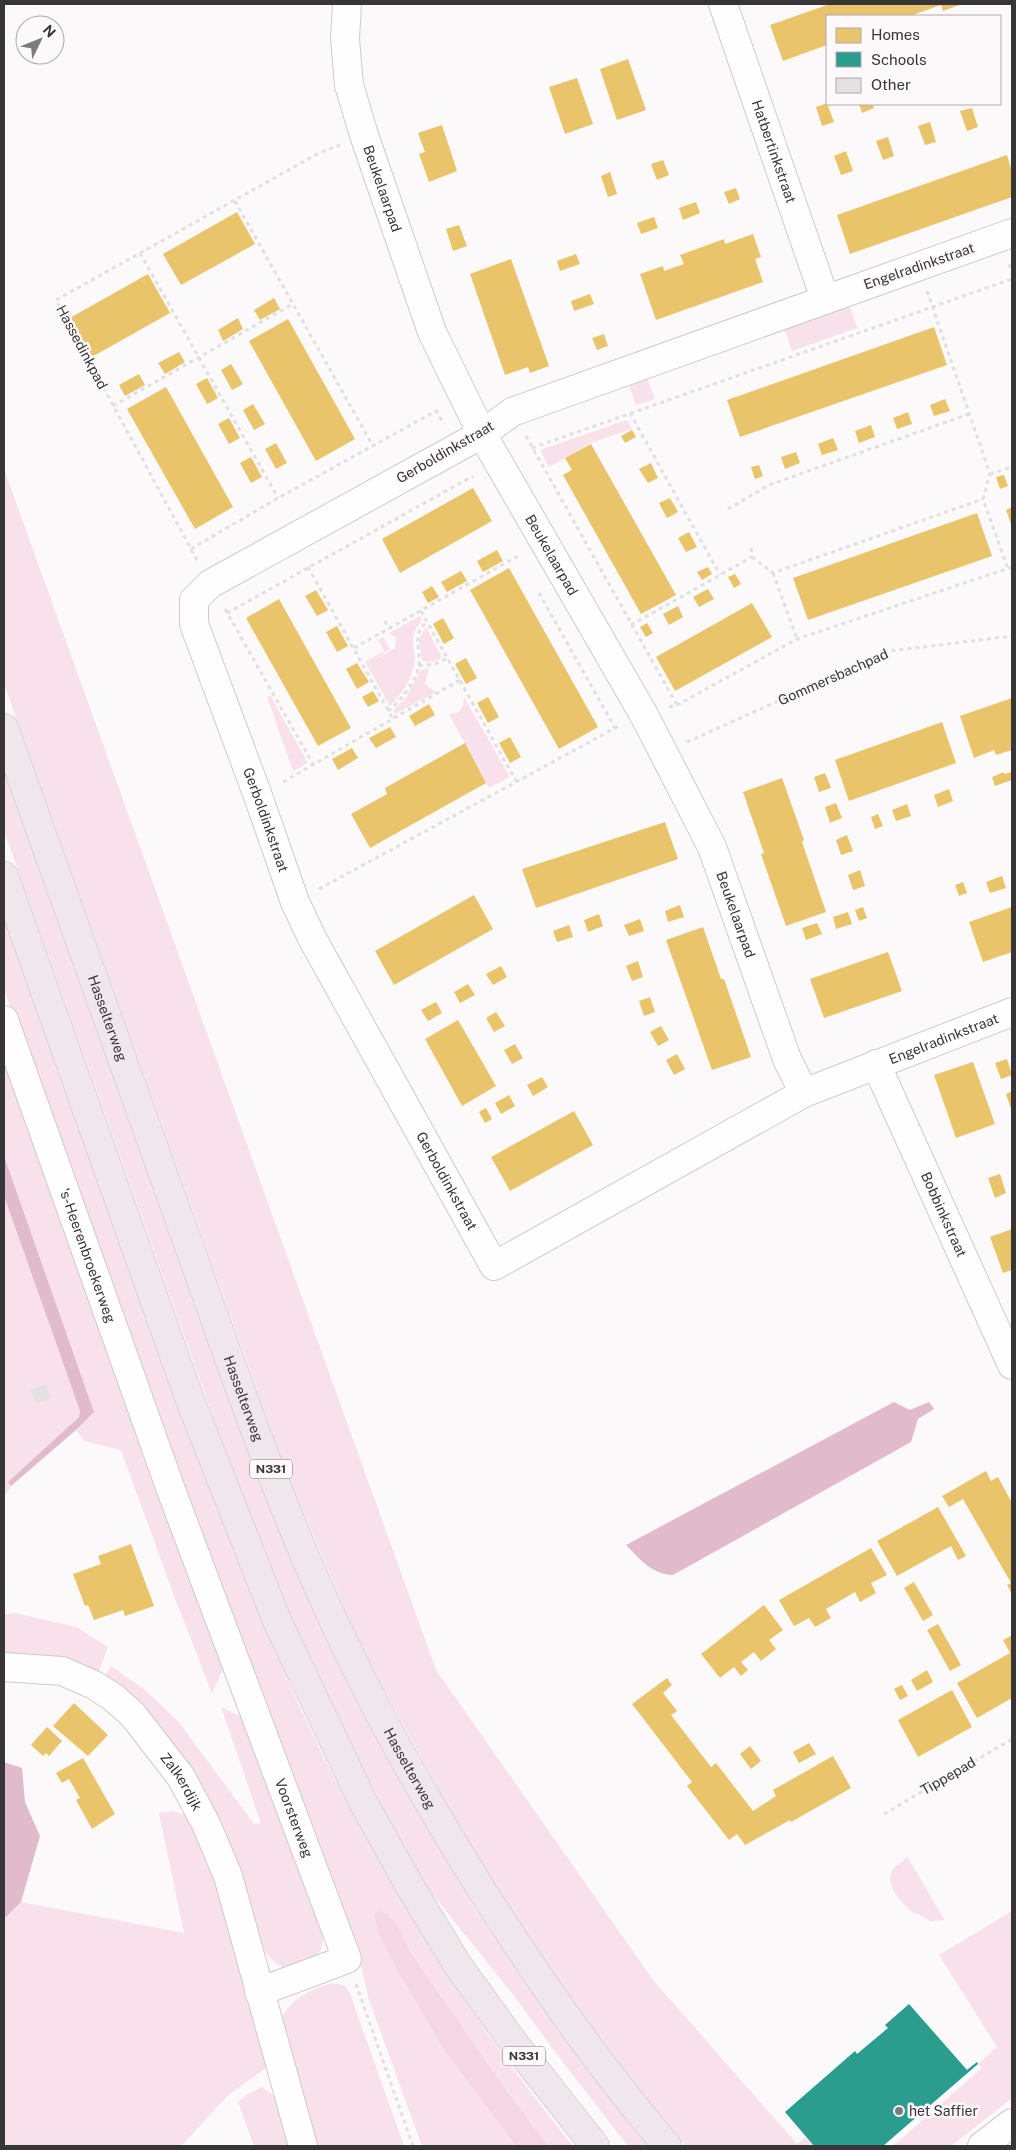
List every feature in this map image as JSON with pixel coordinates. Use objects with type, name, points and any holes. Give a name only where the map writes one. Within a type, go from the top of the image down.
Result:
[{"type":"main road","name":"Hasselterweg","points":[[4,728],[246,1406],[295,1530],[336,1626],[388,1730],[442,1825],[510,1936],[577,2034],[667,2146]]},
{"type":"main road","name":"N331","points":[[4,876],[194,1409],[281,1629],[363,1802],[408,1883],[452,1956],[514,2043],[595,2146]]},
{"type":"street","name":"Beukelaarpad","points":[[347,4],[345,39],[349,85],[432,332],[482,434],[664,753],[712,847],[787,1059],[804,1093]]},
{"type":"street","name":"Hatbertinkstraat","points":[[723,4],[825,299]]},
{"type":"street","name":"Engelradinkstraat","points":[[825,299],[1012,233]]},
{"type":"street","name":"Gerboldinkstraat","points":[[825,299],[512,412],[482,434],[210,584],[194,600],[194,624],[295,902],[312,938],[494,1266],[804,1093],[876,1064]]},
{"type":"street","name":"Engelradinkstraat","points":[[876,1064],[1012,1012]]},
{"type":"street","name":"'s-Heerenbroekerweg","points":[[4,1020],[171,1490]]},
{"type":"street","name":"Bobbinkstraat","points":[[876,1064],[1012,1365]]},
{"type":"street","name":"Voorsterweg","points":[[171,1490],[347,1959]]},
{"type":"street","name":"Zalkerdijk","points":[[4,1667],[62,1671],[94,1685],[114,1698],[132,1715],[157,1744],[181,1777],[206,1824],[228,1876],[303,2146]]},
{"type":"street","points":[[259,1992],[347,1959]]},
{"type":"street","points":[[982,2146],[1012,2122]]},
{"type":"path","name":"Hassedinkpad","points":[[314,764],[210,584],[56,300],[319,154],[364,134]]},
{"type":"path","points":[[235,201],[373,446]]},
{"type":"path","points":[[140,253],[278,498]]},
{"type":"path","points":[[918,267],[990,474],[983,499],[1008,569]]},
{"type":"path","points":[[532,448],[1012,279]]},
{"type":"path","points":[[113,406],[293,304]]},
{"type":"path","points":[[191,549],[278,498],[436,411],[458,447],[477,484]]},
{"type":"path","points":[[512,412],[677,705]]},
{"type":"path","points":[[630,413],[720,575]]},
{"type":"path","points":[[728,509],[769,485],[969,414]]},
{"type":"path","points":[[990,474],[1012,466]]},
{"type":"path","points":[[228,613],[473,476]]},
{"type":"path","points":[[773,573],[983,499]]},
{"type":"path","points":[[513,548],[523,564]]},
{"type":"path","points":[[751,548],[752,557],[773,573],[797,639]]},
{"type":"path","points":[[354,648],[518,556]]},
{"type":"path","points":[[631,625],[752,557]]},
{"type":"path","points":[[308,567],[393,719]]},
{"type":"path","points":[[537,590],[615,728]]},
{"type":"path","points":[[421,611],[516,780]]},
{"type":"path","points":[[385,621],[389,629]]},
{"type":"path","points":[[388,710],[403,697],[419,666],[416,641],[418,634],[427,622]]},
{"type":"path","name":"Gommersbachpad","points":[[664,753],[890,651],[1012,636]]},
{"type":"path","points":[[419,666],[435,664],[448,658]]},
{"type":"path","points":[[258,796],[460,680]]},
{"type":"path","name":"Tippepad","points":[[884,1814],[1012,1739]]},
{"type":"path","points":[[347,1959],[413,2146]]},
{"type":"shaded area","points":[[849,304],[857,328],[792,351],[784,327]]},
{"type":"shaded area","points":[[646,375],[655,399],[636,405],[628,383]]},
{"type":"shaded area","points":[[627,420],[632,429],[591,443],[549,467],[540,450]]},
{"type":"shaded area","points":[[4,469],[436,1670],[653,1980],[797,2144],[806,2137],[814,2146],[685,2146],[650,2104],[563,1988],[468,1842],[357,1637],[287,1474],[4,684]]},
{"type":"shaded area","points":[[420,616],[422,621],[417,627],[413,638],[415,659],[413,671],[405,687],[390,706],[365,662],[384,651],[378,640],[383,637],[390,649],[372,661],[395,648],[396,638],[389,633]]},
{"type":"shaded area","points":[[426,627],[442,658],[435,661],[422,660],[419,639]]},
{"type":"shaded area","points":[[429,668],[425,684],[436,692],[395,714],[393,711],[407,696],[421,670]]},
{"type":"shaded area","points":[[270,695],[308,763],[293,771],[267,697]]},
{"type":"shaded area","points":[[464,697],[510,777],[489,788],[449,714],[458,713],[463,706]]},
{"type":"shaded area","points":[[4,770],[252,1464],[304,1591],[331,1649],[397,1777],[476,1910],[545,2012],[647,2146],[628,2146],[511,1992],[425,1885],[385,1812],[305,1649],[264,1553],[216,1425],[4,831]]},
{"type":"shaded area","points":[[4,914],[220,1516],[247,1585],[306,1720],[338,1786],[373,1851],[418,1928],[492,2040],[573,2146],[548,2146],[451,2012],[404,1941],[391,1916],[374,1914],[378,1931],[396,1968],[444,2050],[516,2146],[422,2146],[369,2000],[360,1962],[215,1578],[4,990]]},
{"type":"shaded area","points":[[4,1052],[225,1665],[212,1693],[121,1450],[84,1441],[76,1430],[94,1412],[4,1156]]},
{"type":"shaded area","points":[[4,1156],[94,1412],[11,1486],[8,1482],[79,1417],[80,1411],[4,1196]]},
{"type":"shaded area","points":[[4,1196],[80,1411],[79,1417],[9,1482],[11,1486],[14,1484],[4,1496]]},
{"type":"shaded area","points":[[894,1402],[910,1410],[929,1402],[934,1409],[918,1419],[911,1442],[673,1575],[652,1569],[626,1545]]},
{"type":"shaded area","points":[[15,1613],[76,1627],[108,1647],[97,1676],[4,1657],[4,1614]]},
{"type":"shaded area","points":[[111,1666],[146,1691],[178,1721],[254,1824],[261,1823],[221,1707],[246,1719],[324,1929],[322,1947],[317,1956],[284,1968],[274,1962],[265,1952],[234,1859],[103,1680]]},
{"type":"shaded area","points":[[4,1762],[22,1768],[25,1802],[40,1836],[21,1902],[4,1919]]},
{"type":"shaded area","points":[[173,1811],[193,1817],[204,1839],[248,1983],[266,2068],[228,2095],[181,2146],[4,2146],[4,1919],[21,1902],[184,1933],[159,1813]]},
{"type":"shaded area","points":[[907,1856],[945,1920],[930,1921],[917,1913],[915,1914],[901,1901],[892,1888],[890,1875],[893,1869]]},
{"type":"shaded area","points":[[379,1910],[385,1912],[395,1922],[412,1954],[548,2146],[516,2146],[444,2050],[396,1968],[378,1931],[374,1914]]},
{"type":"shaded area","points":[[1012,1911],[1012,2098],[951,2146],[893,2146],[982,2068],[978,2064],[997,2047],[939,1955]]},
{"type":"shaded area","points":[[332,1983],[343,1985],[349,1991],[404,2146],[315,2146],[280,2024],[293,2002],[315,1989]]},
{"type":"shaded area","points":[[262,2087],[274,2096],[291,2146],[254,2146],[238,2102]]},
{"type":"building: Homes","points":[[830,4],[962,4],[943,11],[941,5],[913,15],[826,15],[826,45],[783,61],[770,25]]},
{"type":"building: Homes","points":[[628,59],[646,110],[617,120],[600,69]]},
{"type":"building: Homes","points":[[577,78],[593,124],[565,134],[549,87]]},
{"type":"building: Homes","points":[[826,103],[834,122],[822,126],[816,107]]},
{"type":"building: Homes","points":[[859,105],[872,105],[874,108],[862,113]]},
{"type":"building: Homes","points":[[972,108],[978,127],[967,131],[960,111]]},
{"type":"building: Homes","points":[[930,122],[936,142],[925,145],[918,126]]},
{"type":"building: Homes","points":[[442,125],[457,171],[429,182],[419,154],[425,152],[418,133]]},
{"type":"building: Homes","points":[[888,137],[894,156],[883,160],[876,141]]},
{"type":"building: Homes","points":[[846,151],[853,171],[841,175],[834,156]]},
{"type":"building: Homes","points":[[1007,155],[1012,172],[1012,197],[850,254],[837,215]]},
{"type":"building: Homes","points":[[663,160],[669,175],[657,180],[651,164]]},
{"type":"building: Homes","points":[[610,172],[617,194],[608,197],[601,176]]},
{"type":"building: Homes","points":[[736,188],[740,199],[729,204],[724,192]]},
{"type":"building: Homes","points":[[696,202],[700,213],[683,220],[679,208]]},
{"type":"building: Homes","points":[[237,212],[255,244],[181,285],[163,254]]},
{"type":"building: Homes","points":[[654,217],[658,228],[641,234],[637,223]]},
{"type":"building: Homes","points":[[459,225],[467,246],[453,251],[446,229]]},
{"type":"building: Homes","points":[[753,234],[761,257],[755,259],[763,282],[656,320],[640,274],[663,266],[664,271],[684,264],[680,255],[724,239],[725,244]]},
{"type":"building: Homes","points":[[576,254],[580,264],[560,271],[557,261]]},
{"type":"building: Homes","points":[[511,259],[549,366],[530,373],[528,367],[505,375],[470,274]]},
{"type":"building: Homes","points":[[148,274],[170,313],[90,358],[68,319]]},
{"type":"building: Homes","points":[[590,294],[594,304],[574,311],[571,301]]},
{"type":"building: Homes","points":[[274,298],[280,309],[260,320],[254,310]]},
{"type":"building: Homes","points":[[238,318],[243,329],[223,341],[218,330]]},
{"type":"building: Homes","points":[[288,319],[355,439],[316,461],[249,341]]},
{"type":"building: Homes","points":[[934,327],[947,365],[740,437],[727,400]]},
{"type":"building: Homes","points":[[604,334],[608,346],[597,350],[592,338]]},
{"type":"building: Homes","points":[[179,352],[185,362],[165,374],[158,363]]},
{"type":"building: Homes","points":[[231,364],[243,384],[232,390],[221,370]]},
{"type":"building: Homes","points":[[139,374],[145,385],[125,396],[119,385]]},
{"type":"building: Homes","points":[[207,378],[218,398],[207,404],[196,384]]},
{"type":"building: Homes","points":[[166,387],[233,507],[195,529],[127,409]]},
{"type":"building: Homes","points":[[945,399],[950,411],[934,416],[930,405]]},
{"type":"building: Homes","points":[[253,404],[265,424],[254,430],[243,410]]},
{"type":"building: Homes","points":[[908,412],[912,424],[897,429],[893,418]]},
{"type":"building: Homes","points":[[229,418],[240,438],[229,444],[218,424]]},
{"type":"building: Homes","points":[[871,425],[875,437],[859,443],[855,431]]},
{"type":"building: Homes","points":[[632,430],[636,437],[625,443],[621,436]]},
{"type":"building: Homes","points":[[833,438],[838,450],[822,455],[818,444]]},
{"type":"building: Homes","points":[[276,443],[287,463],[276,469],[265,449]]},
{"type":"building: Homes","points":[[591,444],[676,595],[641,614],[563,475],[572,470],[565,458]]},
{"type":"building: Homes","points":[[796,452],[800,463],[785,469],[781,457]]},
{"type":"building: Homes","points":[[251,457],[262,477],[251,483],[240,463]]},
{"type":"building: Homes","points":[[651,463],[658,478],[648,483],[639,469]]},
{"type":"building: Homes","points":[[759,465],[763,476],[755,479],[751,467]]},
{"type":"building: Homes","points":[[1004,475],[1008,486],[1000,489],[996,477]]},
{"type":"building: Homes","points":[[473,488],[492,521],[400,573],[382,539]]},
{"type":"building: Homes","points":[[670,498],[678,512],[667,518],[659,503]]},
{"type":"building: Homes","points":[[1012,507],[1012,527],[1006,510]]},
{"type":"building: Homes","points":[[977,513],[992,556],[808,620],[793,578]]},
{"type":"building: Homes","points":[[689,532],[697,547],[686,552],[678,538]]},
{"type":"building: Homes","points":[[497,550],[503,561],[483,572],[477,561]]},
{"type":"building: Homes","points":[[708,567],[712,574],[702,580],[697,572]]},
{"type":"building: Homes","points":[[509,568],[598,727],[559,749],[470,590]]},
{"type":"building: Homes","points":[[461,571],[467,581],[447,592],[441,582]]},
{"type":"building: Homes","points":[[735,574],[741,584],[734,588],[728,577]]},
{"type":"building: Homes","points":[[432,586],[439,597],[428,603],[422,592]]},
{"type":"building: Homes","points":[[708,589],[714,599],[699,607],[693,597]]},
{"type":"building: Homes","points":[[316,590],[328,610],[317,616],[305,596]]},
{"type":"building: Homes","points":[[279,599],[351,728],[318,746],[246,618]]},
{"type":"building: Homes","points":[[752,603],[772,637],[675,691],[656,657]]},
{"type":"building: Homes","points":[[678,606],[683,617],[669,625],[663,614]]},
{"type":"building: Homes","points":[[443,618],[454,638],[444,644],[433,624]]},
{"type":"building: Homes","points":[[647,623],[653,633],[646,637],[640,627]]},
{"type":"building: Homes","points":[[337,626],[348,646],[337,652],[326,632]]},
{"type":"building: Homes","points":[[466,658],[477,678],[466,684],[455,664]]},
{"type":"building: Homes","points":[[357,663],[369,682],[357,689],[346,669]]},
{"type":"building: Homes","points":[[373,691],[379,701],[368,707],[362,697]]},
{"type":"building: Homes","points":[[488,697],[499,717],[488,723],[477,703]]},
{"type":"building: Homes","points":[[1012,698],[1012,750],[996,755],[994,750],[974,758],[960,716]]},
{"type":"building: Homes","points":[[429,704],[435,715],[415,726],[409,716]]},
{"type":"building: Homes","points":[[942,722],[956,763],[849,801],[835,760]]},
{"type":"building: Homes","points":[[390,727],[396,737],[376,748],[369,738]]},
{"type":"building: Homes","points":[[510,737],[521,757],[510,763],[499,743]]},
{"type":"building: Homes","points":[[465,743],[486,783],[370,848],[351,814],[387,794],[385,788]]},
{"type":"building: Homes","points":[[352,748],[358,758],[338,770],[332,759]]},
{"type":"building: Homes","points":[[1004,772],[1004,774],[1012,772],[1012,780],[995,786],[992,777]]},
{"type":"building: Homes","points":[[825,773],[831,788],[819,792],[814,777]]},
{"type":"building: Homes","points":[[782,778],[804,840],[802,842],[826,912],[786,926],[761,854],[764,853],[743,792]]},
{"type":"building: Homes","points":[[949,789],[953,801],[938,807],[934,795]]},
{"type":"building: Homes","points":[[836,803],[842,818],[830,823],[825,807]]},
{"type":"building: Homes","points":[[907,804],[911,816],[896,821],[892,810]]},
{"type":"building: Homes","points":[[878,814],[883,826],[875,829],[871,817]]},
{"type":"building: Homes","points":[[665,822],[678,859],[536,908],[522,869]]},
{"type":"building: Homes","points":[[847,835],[853,851],[841,855],[836,840]]},
{"type":"building: Homes","points":[[860,870],[865,886],[853,890],[848,875]]},
{"type":"building: Homes","points":[[1002,876],[1006,888],[990,893],[986,882]]},
{"type":"building: Homes","points":[[963,882],[967,893],[959,896],[955,885]]},
{"type":"building: Homes","points":[[474,895],[493,929],[394,985],[375,951]]},
{"type":"building: Homes","points":[[680,905],[684,917],[668,922],[665,911]]},
{"type":"building: Homes","points":[[863,907],[867,918],[859,921],[855,910]]},
{"type":"building: Homes","points":[[1012,907],[1012,952],[983,962],[969,922]]},
{"type":"building: Homes","points":[[848,912],[852,924],[836,929],[833,917]]},
{"type":"building: Homes","points":[[599,914],[603,926],[588,932],[584,920]]},
{"type":"building: Homes","points":[[640,919],[644,931],[629,936],[624,925]]},
{"type":"building: Homes","points":[[817,923],[822,934],[806,940],[802,928]]},
{"type":"building: Homes","points":[[569,925],[573,937],[557,942],[553,931]]},
{"type":"building: Homes","points":[[703,927],[721,979],[724,979],[751,1057],[712,1070],[666,940]]},
{"type":"building: Homes","points":[[888,952],[902,991],[824,1018],[810,979]]},
{"type":"building: Homes","points":[[638,961],[643,977],[632,981],[626,966]]},
{"type":"building: Homes","points":[[501,966],[507,977],[493,985],[486,974]]},
{"type":"building: Homes","points":[[468,984],[475,995],[460,1003],[454,992]]},
{"type":"building: Homes","points":[[650,997],[655,1012],[644,1016],[639,1001]]},
{"type":"building: Homes","points":[[436,1002],[442,1013],[428,1021],[421,1010]]},
{"type":"building: Homes","points":[[496,1012],[505,1026],[494,1032],[486,1018]]},
{"type":"building: Homes","points":[[458,1020],[496,1086],[462,1106],[425,1039]]},
{"type":"building: Homes","points":[[661,1026],[669,1040],[658,1046],[650,1032]]},
{"type":"building: Homes","points":[[515,1044],[523,1058],[512,1064],[504,1050]]},
{"type":"building: Homes","points":[[677,1054],[685,1069],[674,1075],[666,1060]]},
{"type":"building: Homes","points":[[1007,1059],[1012,1075],[1001,1079],[995,1063]]},
{"type":"building: Homes","points":[[973,1062],[995,1124],[956,1138],[934,1075]]},
{"type":"building: Homes","points":[[542,1077],[548,1087],[533,1096],[527,1085]]},
{"type":"building: Homes","points":[[1012,1091],[1012,1112],[1006,1094]]},
{"type":"building: Homes","points":[[509,1095],[515,1106],[501,1114],[495,1103]]},
{"type":"building: Homes","points":[[486,1108],[492,1119],[485,1123],[479,1112]]},
{"type":"building: Homes","points":[[574,1111],[593,1145],[510,1191],[491,1157]]},
{"type":"building: Homes","points":[[1000,1174],[1006,1193],[995,1198],[988,1178]]},
{"type":"building: Homes","points":[[1012,1229],[1012,1270],[1003,1273],[990,1237]]},
{"type":"building: Homes","points":[[986,1471],[991,1481],[998,1477],[1012,1503],[1012,1594],[1007,1585],[1011,1583],[963,1499],[949,1507],[942,1496]]},
{"type":"building: Homes","points":[[938,1507],[966,1556],[958,1560],[951,1546],[897,1576],[877,1541]]},
{"type":"building: Homes","points":[[131,1544],[154,1606],[125,1616],[123,1610],[94,1620],[88,1605],[85,1606],[73,1574],[101,1564],[98,1556]]},
{"type":"building: Homes","points":[[871,1548],[887,1575],[871,1583],[876,1593],[860,1602],[855,1592],[826,1609],[831,1618],[815,1627],[809,1618],[794,1626],[779,1600]]},
{"type":"building: Homes","points":[[914,1582],[933,1615],[923,1621],[904,1588]]},
{"type":"building: Homes","points":[[764,1605],[783,1630],[769,1640],[776,1649],[761,1661],[754,1652],[741,1662],[748,1670],[741,1676],[734,1667],[720,1678],[701,1654]]},
{"type":"building: Homes","points":[[938,1624],[961,1665],[950,1671],[927,1630]]},
{"type":"building: Homes","points":[[1011,1636],[1012,1698],[977,1718],[957,1683],[1010,1653],[1003,1640]]},
{"type":"building: Homes","points":[[927,1670],[933,1682],[917,1691],[911,1680]]},
{"type":"building: Homes","points":[[667,1678],[672,1685],[663,1693],[677,1711],[671,1715],[711,1767],[716,1763],[753,1811],[776,1796],[773,1790],[833,1756],[851,1788],[791,1822],[790,1820],[745,1845],[737,1834],[729,1840],[687,1786],[692,1782],[632,1704]]},
{"type":"building: Homes","points":[[902,1685],[908,1696],[900,1700],[894,1689]]},
{"type":"building: Homes","points":[[952,1690],[972,1727],[918,1757],[898,1720]]},
{"type":"building: Homes","points":[[74,1703],[108,1735],[88,1756],[53,1726]]},
{"type":"building: Homes","points":[[47,1727],[62,1741],[49,1756],[46,1753],[43,1756],[31,1745]]},
{"type":"building: Homes","points":[[809,1743],[816,1754],[799,1763],[793,1752]]},
{"type":"building: Homes","points":[[750,1746],[761,1761],[751,1769],[740,1754]]},
{"type":"building: Homes","points":[[83,1758],[115,1814],[92,1829],[76,1800],[80,1798],[69,1779],[62,1783],[56,1773]]},
{"type":"building: Schools","points":[[909,2004],[967,2070],[977,2062],[978,2064],[883,2146],[814,2146],[785,2112],[855,2051],[857,2054],[888,2028],[885,2025]]},
{"type":"building: Other","points":[[45,1384],[51,1397],[37,1404],[30,1391]]},
{"type":"place","name":"het Saffier","points":[[899,2111]]}]
